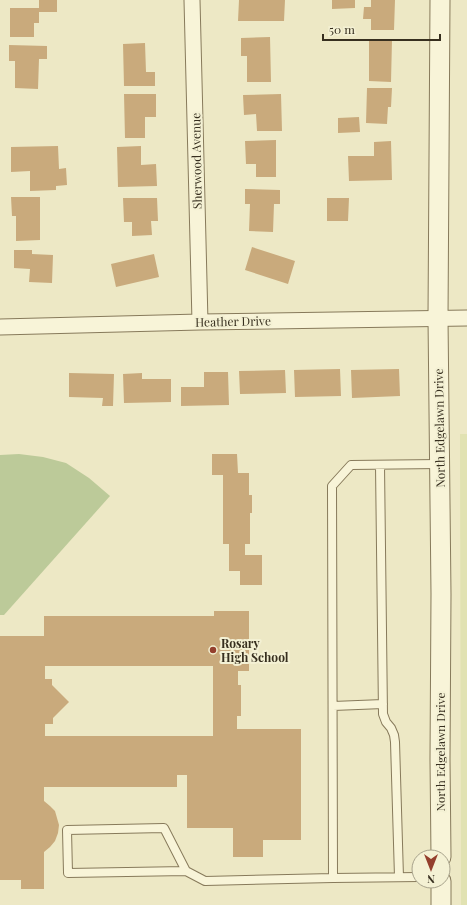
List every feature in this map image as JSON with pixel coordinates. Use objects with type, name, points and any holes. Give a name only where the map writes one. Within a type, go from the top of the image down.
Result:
[{"type":"street","name":"Sherwood Avenue","points":[[192,0],[200,322]]},
{"type":"street","name":"North Edgelawn Drive","points":[[440,0],[438,318],[441,849]]},
{"type":"street","name":"Heather Drive","points":[[0,327],[467,318]]},
{"type":"street","points":[[441,889],[441,905]]},
{"type":"lane","points":[[333,878],[332,486],[351,466],[439,464]]},
{"type":"lane","points":[[380,465],[383,714],[386,722],[391,728],[395,742],[399,877]]},
{"type":"lane","points":[[333,706],[383,704]]},
{"type":"lane","points":[[186,871],[164,828],[67,830],[68,873],[186,871],[205,881],[411,877]]},
{"type":"green space","points":[[460,434],[467,434],[467,905],[461,905]]},
{"type":"green space","points":[[19,454],[43,457],[66,463],[89,478],[110,496],[4,615],[0,615],[0,455]]},
{"type":"building","points":[[39,0],[57,0],[57,12],[39,12],[39,23],[34,23],[34,37],[10,37],[10,8],[39,8]]},
{"type":"building","points":[[239,0],[285,0],[284,21],[238,21]]},
{"type":"building","points":[[332,0],[355,0],[355,8],[332,9]]},
{"type":"building","points":[[371,0],[395,0],[394,30],[371,30],[371,19],[363,19],[364,7],[371,7]]},
{"type":"building","points":[[270,37],[271,82],[247,82],[247,56],[241,56],[241,38]]},
{"type":"building","points":[[369,39],[392,40],[391,82],[369,81]]},
{"type":"building","points":[[145,43],[146,72],[155,72],[155,86],[124,86],[123,44]]},
{"type":"building","points":[[9,45],[47,46],[47,59],[39,59],[38,89],[15,88],[15,61],[9,61]]},
{"type":"building","points":[[367,88],[392,88],[391,107],[388,107],[387,124],[366,123]]},
{"type":"building","points":[[124,94],[156,94],[156,117],[145,117],[145,138],[125,138]]},
{"type":"building","points":[[281,94],[282,131],[257,131],[256,114],[244,115],[243,95]]},
{"type":"building","points":[[359,117],[360,132],[338,133],[338,118]]},
{"type":"building","points":[[276,140],[276,177],[256,177],[256,164],[246,164],[245,141]]},
{"type":"building","points":[[391,141],[392,180],[349,181],[348,156],[374,156],[374,142]]},
{"type":"building","points":[[58,146],[59,169],[66,168],[67,185],[56,186],[56,190],[30,191],[30,171],[11,172],[11,147]]},
{"type":"building","points":[[141,146],[141,165],[156,164],[157,186],[118,187],[117,147]]},
{"type":"building","points":[[245,189],[280,190],[280,204],[274,204],[273,232],[249,231],[250,204],[245,204]]},
{"type":"building","points":[[11,197],[40,197],[40,240],[16,241],[16,216],[12,216]]},
{"type":"building","points":[[123,198],[157,198],[158,221],[151,221],[152,235],[132,236],[132,222],[124,222]]},
{"type":"building","points":[[327,198],[349,198],[348,221],[327,221]]},
{"type":"building","points":[[252,247],[295,261],[288,284],[245,270]]},
{"type":"building","points":[[14,250],[32,250],[32,254],[53,255],[52,283],[29,282],[30,269],[14,268]]},
{"type":"building","points":[[154,254],[159,277],[116,287],[111,264]]},
{"type":"building","points":[[340,369],[341,396],[295,397],[294,370]]},
{"type":"building","points":[[399,369],[400,396],[352,398],[351,370]]},
{"type":"building","points":[[285,370],[286,393],[240,394],[239,371]]},
{"type":"building","points":[[204,372],[228,372],[229,405],[181,406],[181,387],[204,387]]},
{"type":"building","points":[[69,373],[114,374],[113,406],[102,406],[103,398],[69,397]]},
{"type":"building","points":[[142,373],[142,379],[171,379],[171,402],[124,403],[123,374]]},
{"type":"building","points":[[212,454],[237,454],[238,473],[249,473],[249,495],[252,495],[252,513],[250,513],[250,544],[245,544],[245,555],[262,555],[262,585],[240,585],[240,571],[229,571],[229,544],[223,544],[223,475],[212,475]]},
{"type":"building","points":[[214,611],[249,611],[249,671],[238,671],[238,685],[241,685],[241,716],[237,716],[237,729],[301,729],[301,840],[263,840],[263,857],[233,857],[233,828],[187,828],[187,775],[177,775],[177,787],[44,787],[44,801],[55,811],[59,825],[55,841],[44,852],[44,889],[21,889],[21,880],[0,880],[0,636],[44,636],[44,616],[214,616]],"holes":[[[45,666],[213,666],[213,736],[45,736],[45,724],[53,724],[53,718],[69,702],[52,685],[52,679],[45,679]]]},
{"type":"place","name":"Rosary High School","points":[[213,650]]}]
